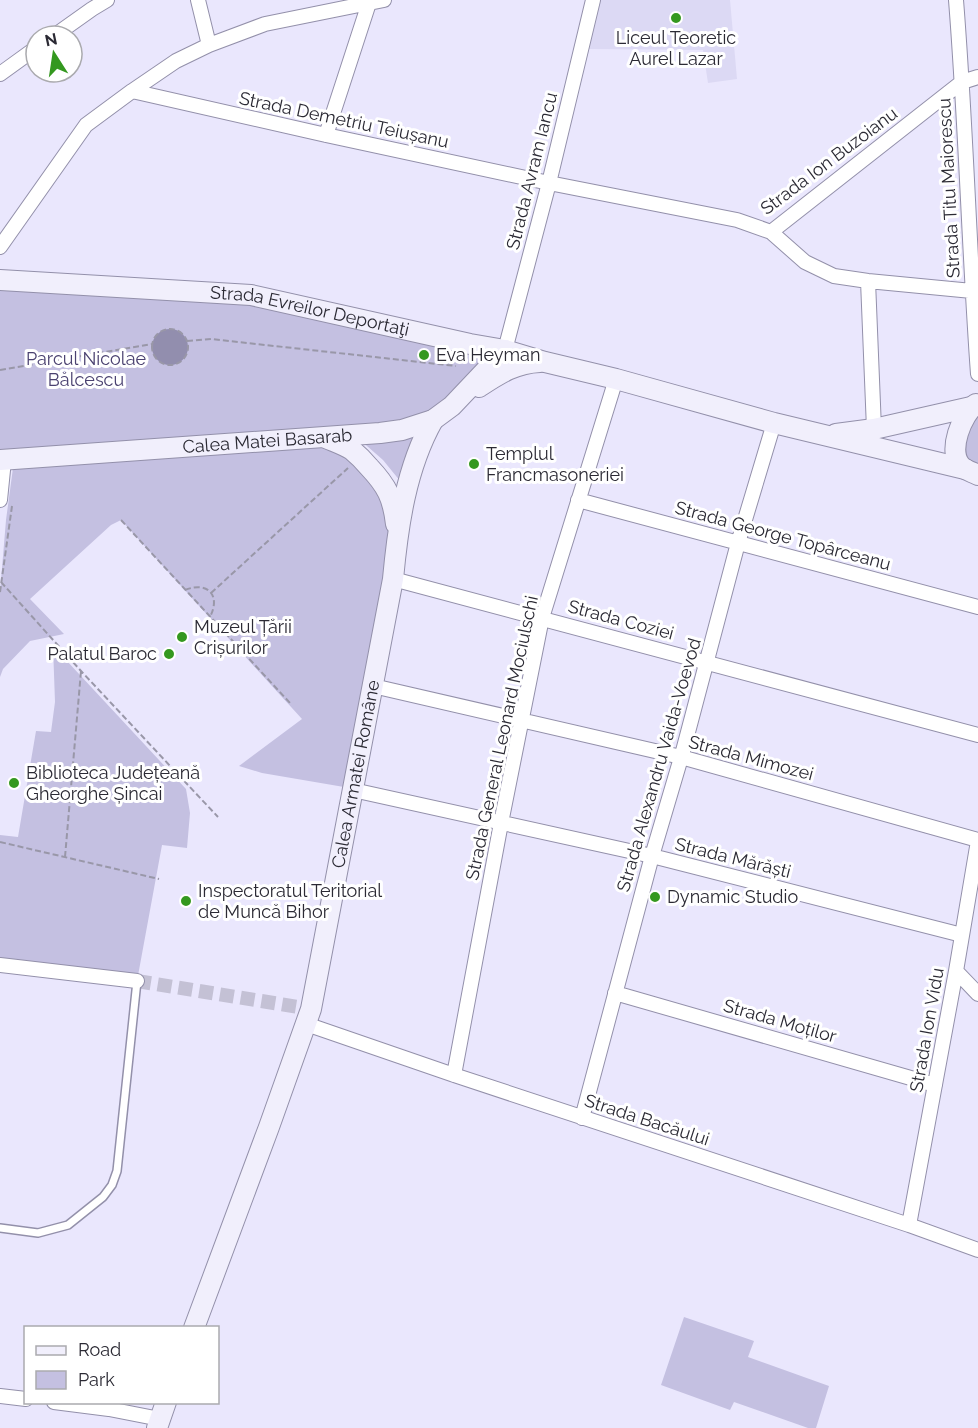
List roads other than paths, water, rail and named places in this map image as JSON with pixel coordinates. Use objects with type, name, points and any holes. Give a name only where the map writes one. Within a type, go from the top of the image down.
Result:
[{"type":"main road","name":"Strada Evreilor Deportaţi","points":[[0,280],[251,295],[505,350],[774,423],[972,472]]},
{"type":"main road","name":"Calea Matei Basarab","points":[[2,460],[324,437],[410,428],[433,420],[452,406],[505,350]]},
{"type":"main road","points":[[452,406],[492,379],[518,365],[545,362]]},
{"type":"main road","name":"Strada Evreilor Deportaţi","points":[[822,435],[874,429],[976,403]]},
{"type":"main road","points":[[972,472],[958,463],[954,449],[964,418],[976,403]]},
{"type":"main road","name":"Calea Armatei Române","points":[[195,1326],[311,1009],[393,579],[397,533],[415,460],[422,439],[433,420]]},
{"type":"main road","points":[[324,437],[351,450],[382,481],[394,507],[397,533]]},
{"type":"street","points":[[68,24],[90,4],[107,0]]},
{"type":"street","points":[[198,0],[209,45]]},
{"type":"street","points":[[0,247],[86,125],[176,61],[209,45],[265,24],[384,0]]},
{"type":"street","name":"Strada Avram Iancu","points":[[505,350],[549,183],[593,0]]},
{"type":"street","name":"Strada Titu Maiorescu","points":[[956,0],[963,117],[974,218],[972,291],[978,374]]},
{"type":"street","points":[[326,135],[369,3]]},
{"type":"street","points":[[0,74],[24,57]]},
{"type":"street","name":"Strada Ion Buzoianu","points":[[549,183],[737,220],[771,232],[962,82],[978,77]]},
{"type":"street","name":"Strada Demetriu Teiușanu","points":[[132,91],[549,183]]},
{"type":"street","points":[[963,117],[978,118]]},
{"type":"street","points":[[771,232],[805,262],[834,276],[972,291]]},
{"type":"street","points":[[868,281],[874,429]]},
{"type":"street","name":"Strada General Leonard Mociulschi","points":[[454,1075],[542,618],[616,379]]},
{"type":"street","name":"Strada Alexandru Vaida-Voevod","points":[[582,1118],[738,543],[774,423]]},
{"type":"street","points":[[2,460],[6,501]]},
{"type":"street","name":"Strada George Topârceanu","points":[[578,500],[978,607]]},
{"type":"street","name":"Strada Coziei","points":[[393,579],[978,735]]},
{"type":"street","name":"Strada Mimozei","points":[[373,686],[681,757],[978,841]]},
{"type":"street","name":"Strada Mărăști","points":[[353,790],[652,856],[962,935]]},
{"type":"street","name":"Strada Ion Vidu","points":[[909,1225],[978,841]]},
{"type":"street","points":[[0,964],[137,981]]},
{"type":"street","points":[[956,971],[978,994]]},
{"type":"street","name":"Strada Moților","points":[[615,993],[935,1085]]},
{"type":"street","name":"Strada Bacăului","points":[[306,1024],[978,1250]]},
{"type":"street","points":[[0,1396],[24,1399]]},
{"type":"street","points":[[70,1404],[161,1416]]},
{"type":"lane","points":[[0,1228],[38,1233],[68,1224],[103,1197],[112,1185],[117,1171],[137,981]]},
{"type":"tunnel","points":[[137,981],[311,1009]]},
{"type":"place","name":"Liceul Teoretic Aurel Lazar","points":[[676,18]]},
{"type":"place","name":"Eva Heyman","points":[[424,355]]},
{"type":"place","name":"Templul Francmasoneriei","points":[[474,464]]},
{"type":"place","name":"Muzeul Țării Crișurilor","points":[[182,637]]},
{"type":"place","name":"Palatul Baroc","points":[[169,654]]},
{"type":"place","name":"Biblioteca Județeană Gheorghe Șincai","points":[[14,783]]},
{"type":"place","name":"Dynamic Studio","points":[[655,897]]},
{"type":"place","name":"Inspectoratul Teritorial de Muncă Bihor","points":[[186,901]]},
{"type":"park label","name":"Parcul Nicolae Bălcescu","points":[[86,370]]}]
